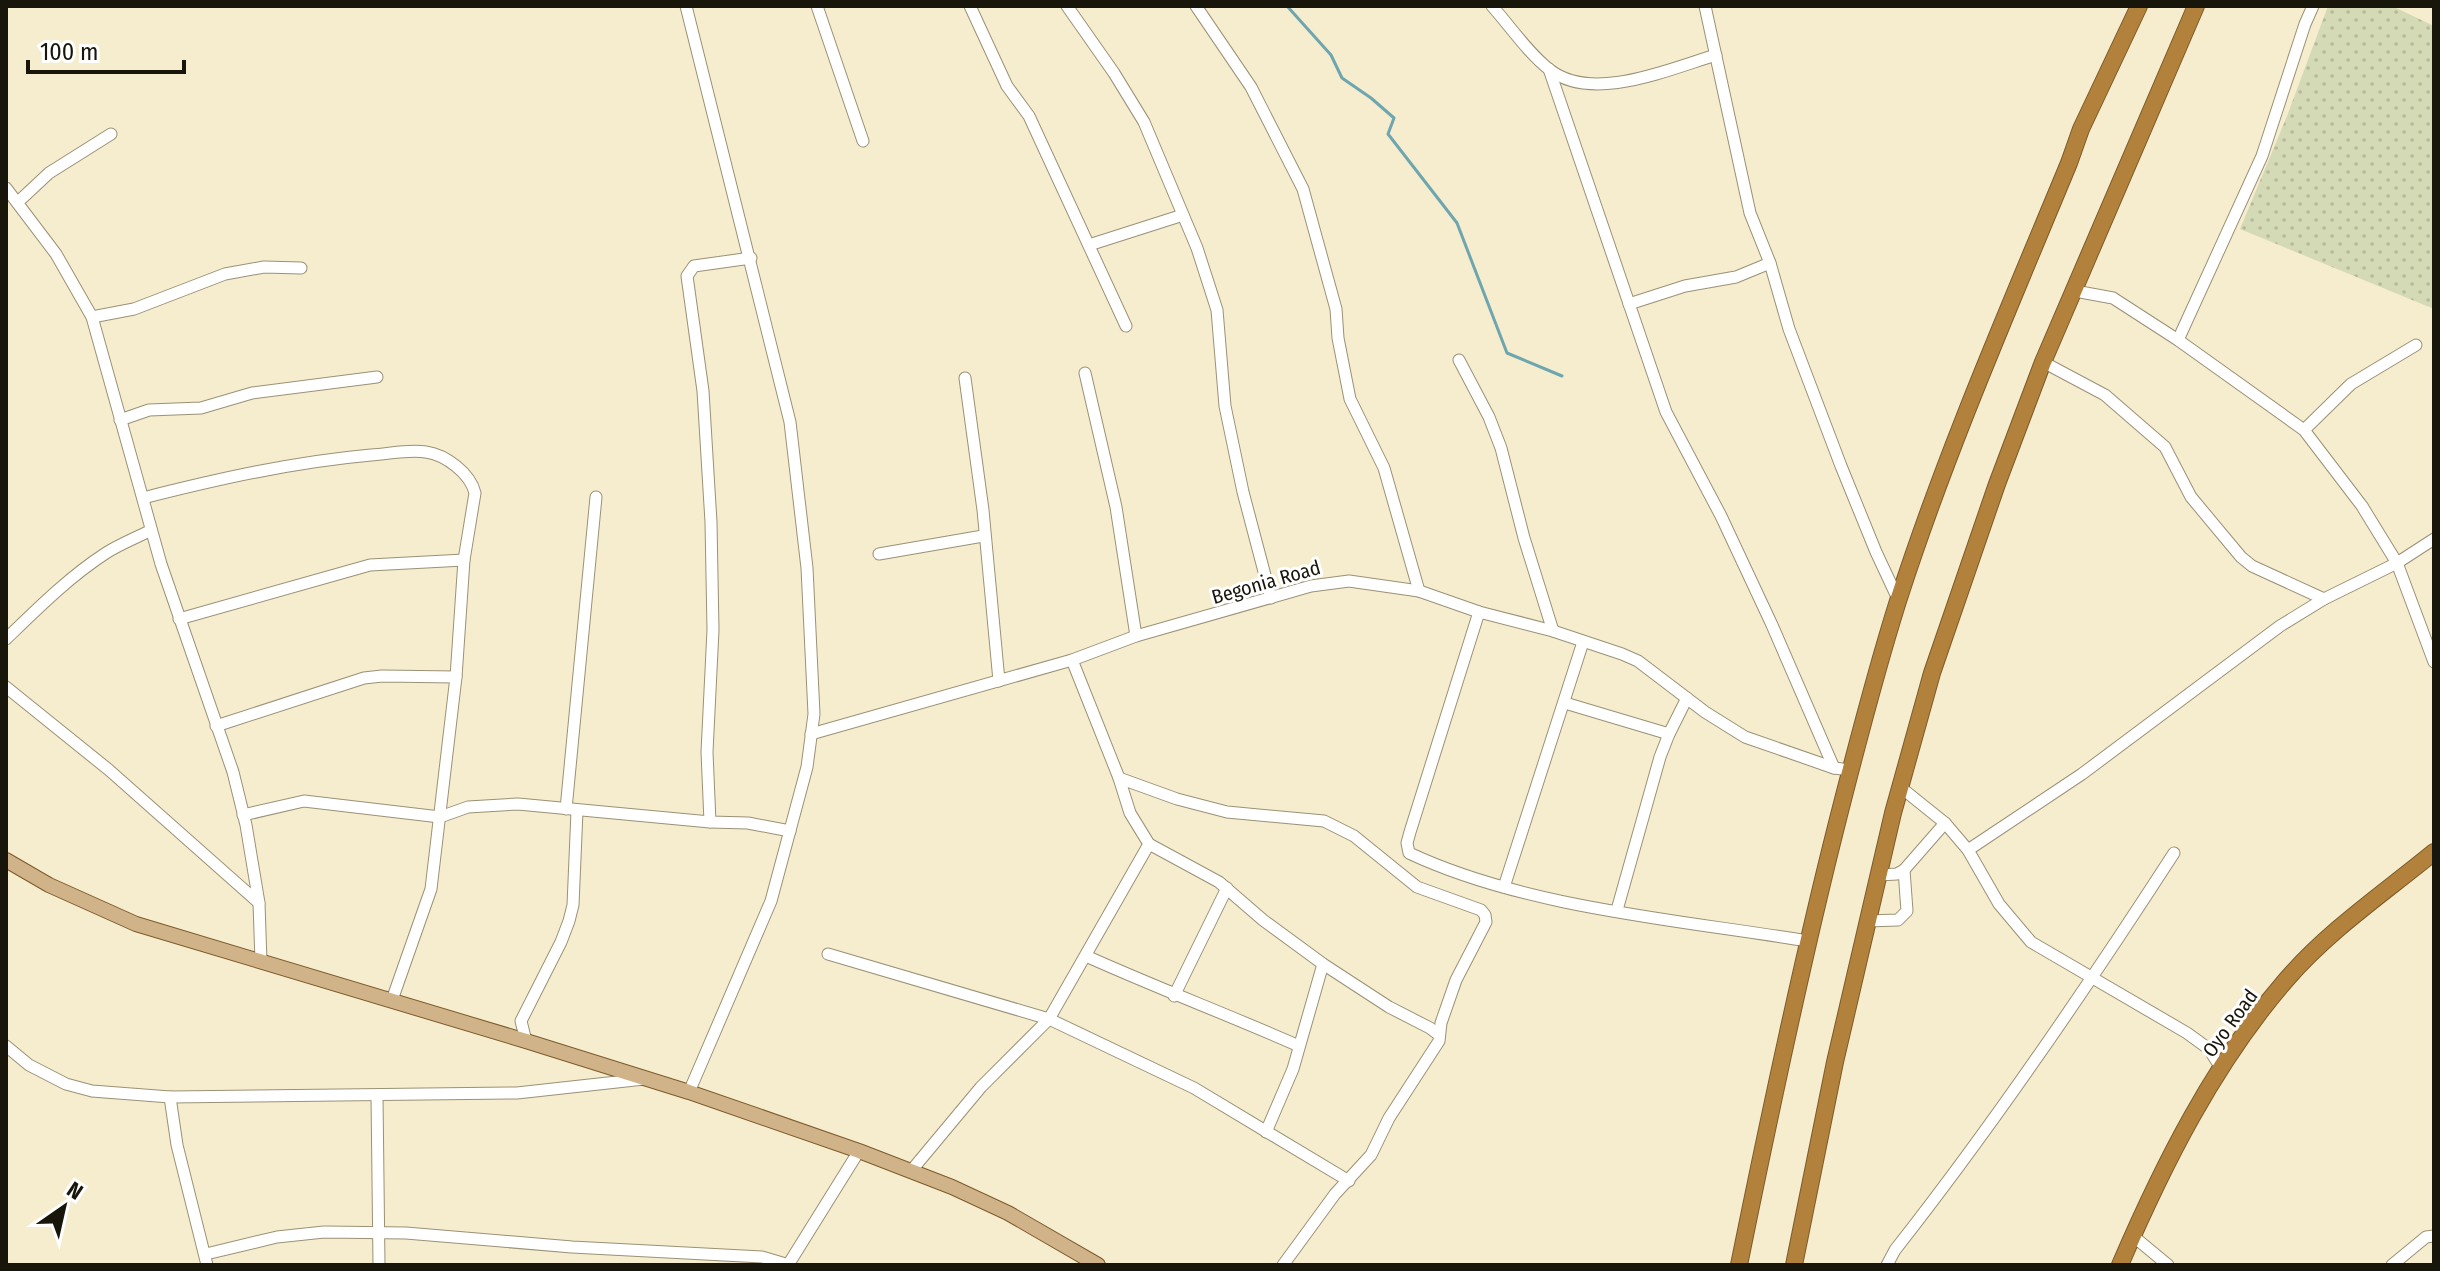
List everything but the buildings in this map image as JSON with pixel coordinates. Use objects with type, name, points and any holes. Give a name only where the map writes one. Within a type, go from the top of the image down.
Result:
[{"type":"highway","points":[[1739,1265],[1842,769],[1929,509],[1987,359],[2081,129],[2139,6]]},
{"type":"highway","points":[[1794,1265],[1867,921],[1899,786],[1932,673],[2043,362],[2196,6]]},
{"type":"highway","name":"Oyo Road","points":[[2120,1265],[2186,1127],[2221,1068],[2286,979],[2334,932],[2434,852]]},
{"type":"main road","points":[[6,860],[49,885],[136,924],[689,1092],[859,1151],[1008,1213],[1098,1265]]},
{"type":"street","points":[[686,6],[790,422],[807,568],[814,714],[807,767],[771,901],[689,1092]]},
{"type":"street","points":[[817,6],[863,141]]},
{"type":"street","points":[[970,6],[1007,86],[1029,116],[1126,326]]},
{"type":"street","points":[[1067,6],[1144,122],[1183,215],[1217,310],[1225,406],[1243,492],[1271,598]]},
{"type":"street","points":[[1196,6],[1251,87],[1303,189],[1336,309],[1338,338],[1350,399],[1384,468],[1419,591]]},
{"type":"street","points":[[1492,6],[1549,69],[1563,78],[1597,85],[1633,79],[1716,55]]},
{"type":"street","points":[[1705,6],[1750,213],[1770,263],[1789,329],[1858,509],[1898,599]]},
{"type":"street","points":[[2178,340],[2262,156],[2313,6]]},
{"type":"street","points":[[1549,69],[1666,412],[1721,516],[1842,769]]},
{"type":"street","points":[[18,202],[49,173],[111,134]]},
{"type":"street","points":[[6,188],[56,254],[92,317],[151,530],[233,772],[259,903],[261,962]]},
{"type":"street","points":[[1089,245],[1183,215]]},
{"type":"street","points":[[710,822],[707,752],[713,630],[711,522],[703,391],[687,276],[694,266],[751,258]]},
{"type":"street","points":[[1629,304],[1685,286],[1736,277],[1770,263]]},
{"type":"street","points":[[92,317],[134,309],[225,274],[264,267],[301,268]]},
{"type":"street","points":[[2075,291],[2113,298],[2178,340],[2304,430],[2362,506],[2397,563],[2434,662]]},
{"type":"street","points":[[2304,430],[2351,384],[2416,345]]},
{"type":"street","points":[[1459,360],[1489,417],[1501,448],[1527,550],[1553,631]]},
{"type":"street","points":[[2043,362],[2105,395],[2165,447],[2191,497],[2241,557],[2252,566],[2324,599]]},
{"type":"street","points":[[1085,373],[1116,507],[1136,636]]},
{"type":"street","points":[[120,420],[149,410],[201,408],[252,393],[377,377]]},
{"type":"street","points":[[965,378],[983,510],[983,536],[999,681]]},
{"type":"street","points":[[143,498],[222,478],[322,459],[428,452],[438,455],[469,476],[473,483],[475,493],[464,560],[456,677],[431,889],[392,1000]]},
{"type":"street","points":[[526,1041],[521,1021],[561,942],[573,905],[572,810],[596,497]]},
{"type":"street","points":[[6,639],[85,567],[151,530]]},
{"type":"street","points":[[879,554],[983,536]]},
{"type":"street","points":[[1968,850],[2082,774],[2280,626],[2324,599],[2397,563],[2434,539]]},
{"type":"street","points":[[179,619],[370,565],[464,560]]},
{"type":"street","name":"Begonia Road","points":[[811,734],[1072,660],[1136,636],[1331,581],[1387,584],[1419,591],[1479,612],[1553,631],[1638,661],[1745,737],[1842,769]]},
{"type":"street","points":[[1479,612],[1410,832],[1408,850],[1444,869],[1504,887],[1617,910],[1808,941]]},
{"type":"street","points":[[1504,887],[1583,642]]},
{"type":"street","points":[[1072,660],[1130,813],[1149,844],[1227,888],[1263,920],[1323,964],[1389,1007],[1438,1034]]},
{"type":"street","points":[[216,726],[364,678],[456,677]]},
{"type":"street","points":[[6,687],[109,770],[259,903]]},
{"type":"street","points":[[1617,910],[1669,734],[1687,698]]},
{"type":"street","points":[[1565,703],[1669,734]]},
{"type":"street","points":[[1119,778],[1177,799],[1227,812],[1324,821],[1354,836],[1417,887],[1481,910],[1485,915],[1486,922],[1456,980],[1438,1034],[1439,1041],[1389,1118],[1371,1155],[1335,1194],[1283,1265]]},
{"type":"street","points":[[1899,786],[1945,823],[1968,850],[1999,904],[2031,942],[2149,1010],[2209,1049],[2221,1068]]},
{"type":"street","points":[[243,815],[304,801],[440,817],[454,810],[518,804],[748,823],[790,831]]},
{"type":"street","points":[[1879,875],[1897,874],[1904,870],[1945,823]]},
{"type":"street","points":[[911,1171],[981,1087],[1049,1019],[1149,844]]},
{"type":"street","points":[[1887,1265],[1895,1250],[1964,1163],[2093,978],[2174,853]]},
{"type":"street","points":[[1867,921],[1898,920],[1907,911],[1904,870]]},
{"type":"street","points":[[1174,996],[1227,888]]},
{"type":"street","points":[[828,954],[1049,1019],[1194,1088],[1349,1181]]},
{"type":"street","points":[[1086,956],[1174,996],[1299,1046]]},
{"type":"street","points":[[1266,1132],[1299,1046],[1323,964]]},
{"type":"street","points":[[6,1046],[29,1065],[66,1084],[92,1091],[170,1097],[517,1093],[646,1079]]},
{"type":"street","points":[[377,1096],[379,1265]]},
{"type":"street","points":[[170,1097],[177,1145],[207,1260],[277,1237],[324,1232],[762,1257],[789,1265],[859,1151]]},
{"type":"street","points":[[2133,1236],[2168,1265]]},
{"type":"street","points":[[2392,1265],[2426,1237],[2434,1236]]},
{"type":"green space","points":[[2328,6],[2392,6],[2434,26],[2434,309],[2240,229]]},
{"type":"waterway","points":[[1287,6],[1331,55],[1342,78],[1394,118],[1388,134],[1457,223],[1507,353],[1562,376]]}]
